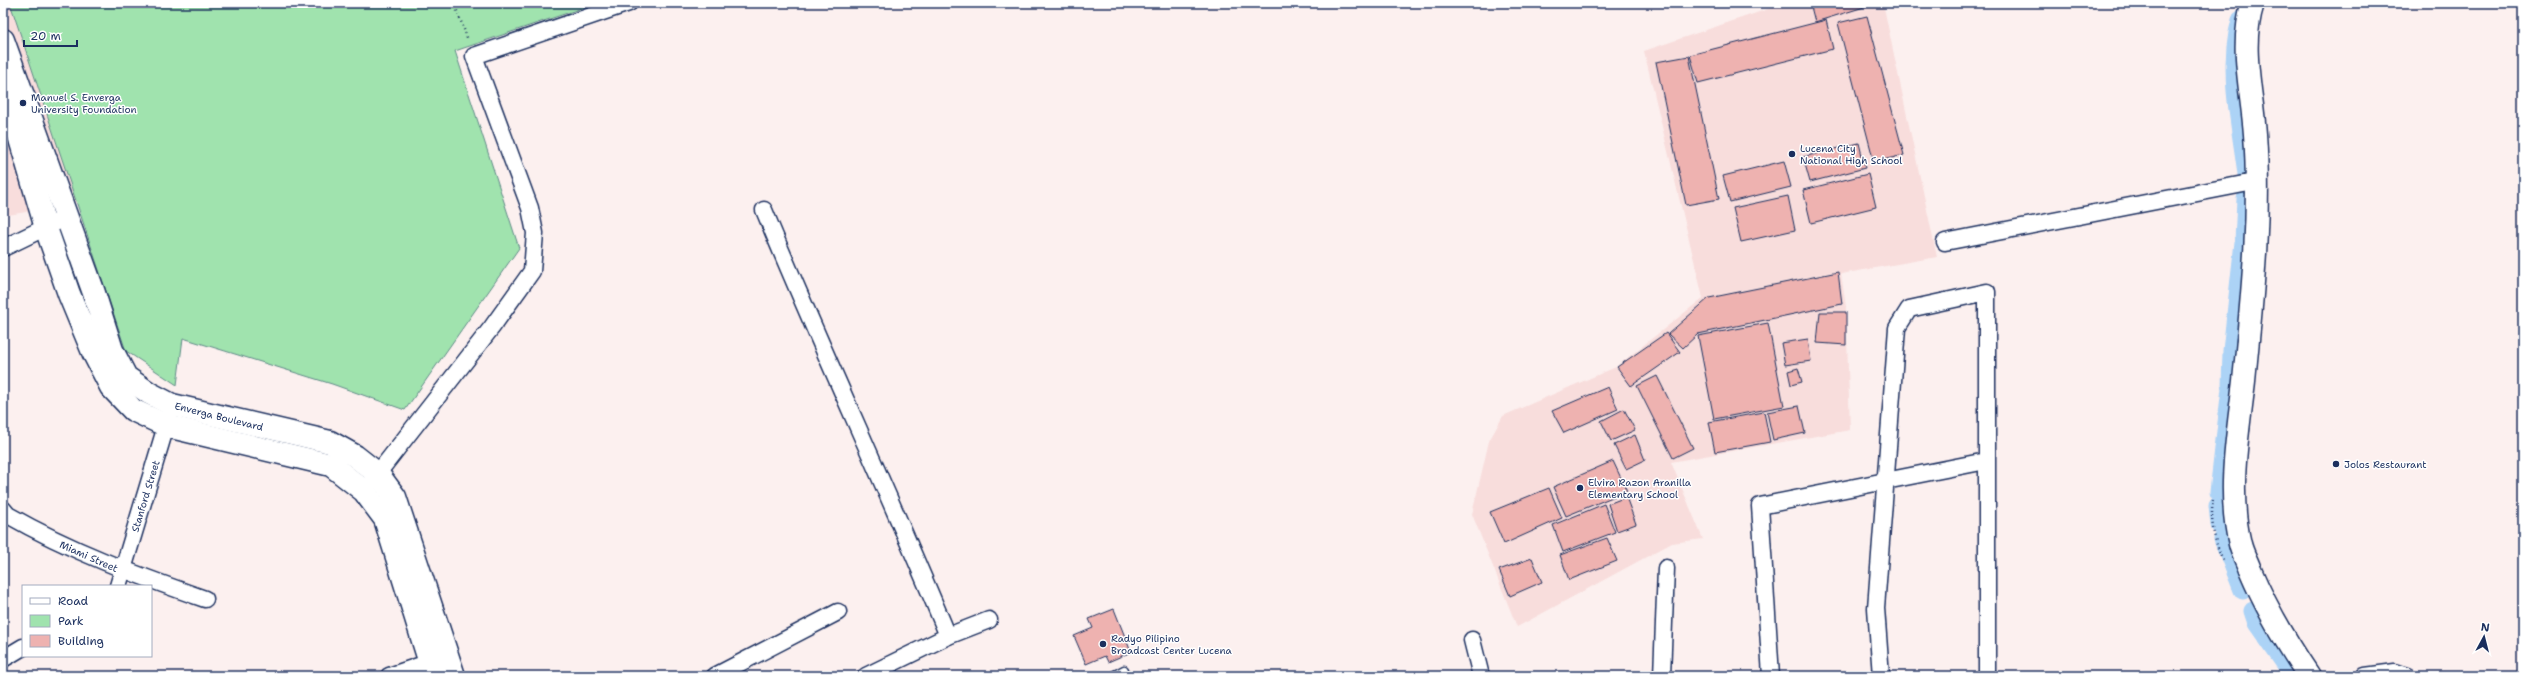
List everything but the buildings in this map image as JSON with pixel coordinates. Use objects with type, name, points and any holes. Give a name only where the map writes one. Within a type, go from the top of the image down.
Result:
[{"type":"street","points":[[364,491],[492,327],[532,271],[535,233],[530,208],[474,56],[629,3]]},
{"type":"street","points":[[2253,3],[2249,16],[2246,63],[2254,112],[2259,181],[2256,261],[2235,461],[2234,498],[2240,544],[2258,588],[2286,642],[2309,676]]},
{"type":"street","name":"Enverga Boulevard","points":[[3,40],[65,218],[94,293],[112,350],[126,378],[148,393],[172,405],[330,442],[355,456],[378,474],[395,496],[454,676]]},
{"type":"street","points":[[3,90],[15,122],[46,228],[90,345],[111,387],[133,410],[167,426],[331,466],[364,491],[385,519],[432,669],[388,676]]},
{"type":"street","points":[[1945,242],[2259,181]]},
{"type":"street","points":[[764,210],[811,324],[886,487],[948,636]]},
{"type":"street","points":[[3,248],[65,218]]},
{"type":"street","points":[[1881,676],[1876,608],[1887,481],[1897,328],[1909,309],[1987,292],[1987,676]]},
{"type":"street","name":"Stanford Street","points":[[118,585],[167,426],[172,405]]},
{"type":"street","points":[[1771,676],[1760,506],[1986,461]]},
{"type":"street","name":"Miami Street","points":[[3,509],[8,515],[35,531],[72,549],[122,570],[205,599]]},
{"type":"street","points":[[1662,676],[1666,568]]},
{"type":"street","points":[[715,676],[838,612]]},
{"type":"street","points":[[866,676],[948,636],[989,620]]},
{"type":"street","points":[[1472,640],[1481,676]]},
{"type":"street","points":[[3,659],[22,649]]},
{"type":"street","points":[[2365,676],[2389,672],[2408,676]]},
{"type":"lane","points":[[1113,676],[1124,670]]},
{"type":"path","points":[[454,3],[474,56]]},
{"type":"shaded area","name":"Manuel S. Enverga University Foundation","points":[[3,3],[10,3],[77,203],[3,216]]},
{"type":"shaded area","name":"Lucena City National High School","points":[[1786,3],[1883,3],[1937,257],[1841,274],[1846,307],[1850,430],[1671,462],[1703,539],[1672,543],[1517,627],[1472,514],[1489,441],[1503,416],[1616,367],[1703,298],[1644,51]]},
{"type":"green space","points":[[10,3],[597,3],[455,51],[519,248],[405,410],[332,384],[183,338],[177,385],[126,351]]},
{"type":"waterway","points":[[2241,20],[2237,39],[2235,77],[2236,97],[2247,174]]},
{"type":"waterway","points":[[2219,492],[2231,388],[2232,351],[2244,242],[2246,199]]},
{"type":"waterway","points":[[2218,506],[2220,525]]},
{"type":"waterway","points":[[2223,539],[2243,590]]},
{"type":"waterway","points":[[2253,611],[2257,623],[2294,676]]},
{"type":"place","name":"Manuel S. Enverga University Foundation","points":[[23,103]]},
{"type":"place","name":"Lucena City National High School","points":[[1792,154]]},
{"type":"place","name":"Jolos Restaurant","points":[[2336,464]]},
{"type":"place","name":"Elvira Razon Aranilla Elementary School","points":[[1580,488]]},
{"type":"place","name":"Radyo Pilipino Broadcast Center Lucena","points":[[1103,644]]}]
